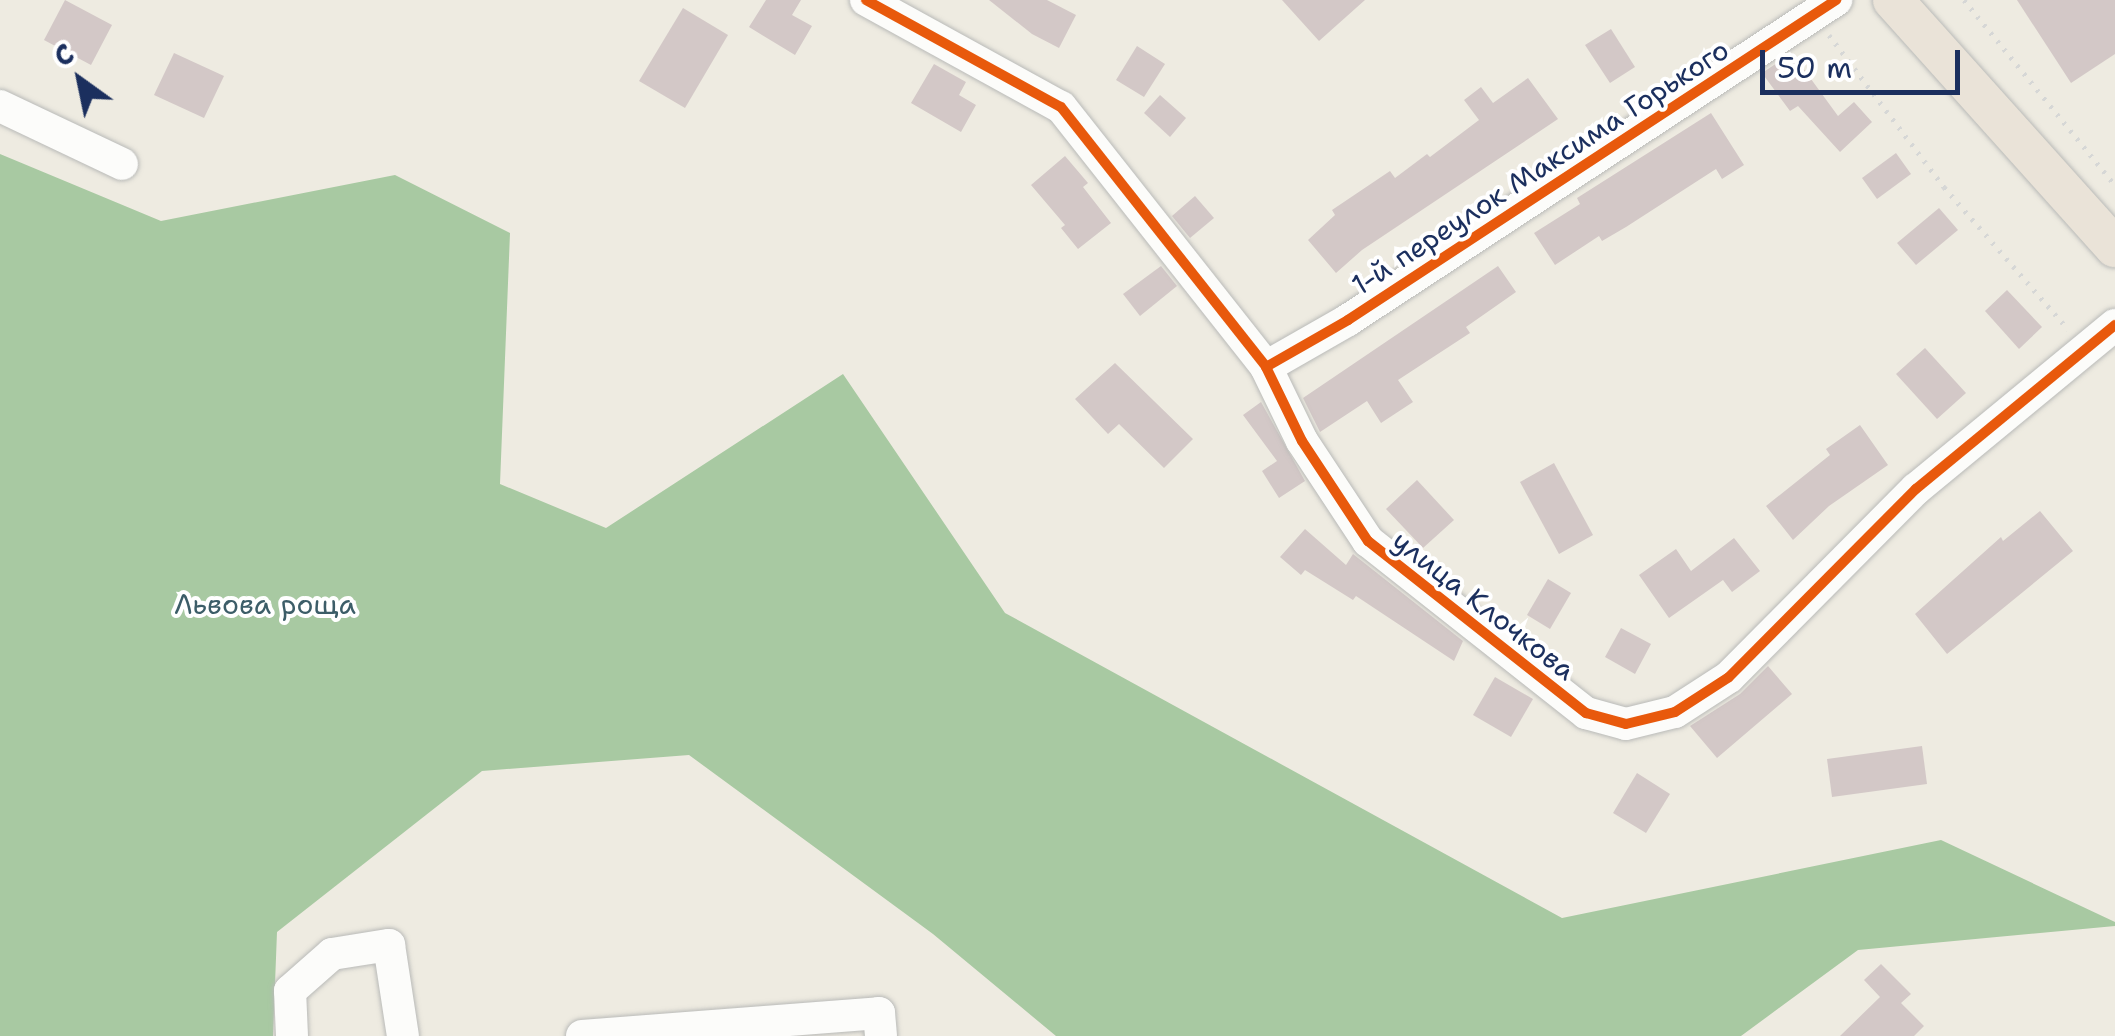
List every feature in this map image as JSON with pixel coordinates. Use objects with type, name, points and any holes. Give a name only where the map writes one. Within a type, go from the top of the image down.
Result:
[{"type":"main road","points":[[1893,0],[2115,247]]},
{"type":"street","name":"улица Клочкова","points":[[866,0],[1061,107],[1266,367],[1302,441],[1368,541],[1586,713],[1626,724],[1675,712],[1729,676],[1916,489],[2115,325]]},
{"type":"street","name":"1-й переулок Максима Горького","points":[[1266,367],[1348,320],[1825,7]]},
{"type":"street","points":[[0,106],[122,164]]},
{"type":"street","points":[[292,1036],[290,991],[332,954],[389,945],[403,1036]]},
{"type":"street","points":[[582,1036],[879,1013],[881,1036]]},
{"type":"path","points":[[1964,0],[2115,185]]},
{"type":"path","points":[[1825,7],[1944,187],[2084,348]]},
{"type":"green space","name":"Львова роща","points":[[0,154],[161,221],[395,175],[510,233],[500,484],[606,528],[843,374],[1005,613],[1562,918],[1941,840],[2115,922],[2115,926],[1858,950],[1741,1036],[1056,1036],[933,934],[689,755],[482,771],[277,932],[273,1036],[0,1036]]},
{"type":"building","points":[[65,0],[112,25],[91,65],[44,40]]},
{"type":"building","points":[[766,0],[801,0],[792,15],[812,26],[795,55],[749,27]]},
{"type":"building","points":[[989,0],[1047,0],[1076,15],[1059,48],[1032,34]]},
{"type":"building","points":[[1282,0],[1365,0],[1319,41]]},
{"type":"building","points":[[2017,0],[2115,0],[2115,54],[2071,83]]},
{"type":"building","points":[[683,8],[728,35],[685,108],[639,81]]},
{"type":"building","points":[[1611,29],[1635,67],[1610,83],[1585,45]]},
{"type":"building","points":[[1137,46],[1165,64],[1144,97],[1116,80]]},
{"type":"building","points":[[174,53],[224,76],[204,118],[154,95]]},
{"type":"building","points":[[1792,53],[1838,116],[1854,102],[1872,122],[1840,152],[1798,106],[1790,111],[1762,73]]},
{"type":"building","points":[[934,64],[966,82],[959,95],[976,105],[961,132],[911,103]]},
{"type":"building","points":[[1528,78],[1558,119],[1362,250],[1336,273],[1308,240],[1335,215],[1332,210],[1390,171],[1395,178],[1427,154],[1430,157],[1479,120],[1464,100],[1481,87],[1493,103]]},
{"type":"building","points":[[1160,95],[1186,118],[1170,137],[1144,113]]},
{"type":"building","points":[[1711,113],[1744,165],[1722,179],[1716,169],[1626,227],[1602,241],[1599,236],[1555,265],[1534,233],[1580,204],[1577,198]]},
{"type":"building","points":[[1896,153],[1911,174],[1877,199],[1862,178]]},
{"type":"building","points":[[1065,156],[1088,183],[1083,187],[1111,223],[1078,249],[1061,228],[1065,225],[1031,185]]},
{"type":"building","points":[[1195,196],[1214,218],[1190,238],[1172,216]]},
{"type":"building","points":[[1939,208],[1958,230],[1916,265],[1897,243]]},
{"type":"building","points":[[1161,266],[1177,286],[1140,316],[1123,294]]},
{"type":"building","points":[[1498,266],[1516,292],[1466,327],[1470,333],[1398,380],[1413,402],[1381,423],[1367,401],[1320,432],[1303,398]]},
{"type":"building","points":[[2007,290],[2042,327],[2019,349],[1985,311]]},
{"type":"building","points":[[1925,348],[1966,393],[1937,419],[1896,374]]},
{"type":"building","points":[[1115,363],[1193,439],[1164,468],[1119,424],[1108,434],[1075,399]]},
{"type":"building","points":[[1261,402],[1305,481],[1279,498],[1262,471],[1277,461],[1243,415]]},
{"type":"building","points":[[1860,425],[1888,465],[1829,506],[1793,540],[1766,506],[1830,455],[1826,449]]},
{"type":"building","points":[[1554,463],[1593,535],[1559,554],[1520,482]]},
{"type":"building","points":[[1417,480],[1454,520],[1423,548],[1386,509]]},
{"type":"building","points":[[2040,511],[2073,551],[1947,654],[1915,614],[2001,537],[2003,541]]},
{"type":"building","points":[[1305,529],[1346,565],[1353,554],[1463,641],[1454,661],[1356,596],[1353,600],[1305,570],[1301,575],[1280,557]]},
{"type":"building","points":[[1734,538],[1760,571],[1732,592],[1723,580],[1669,618],[1639,575],[1676,549],[1691,571]]},
{"type":"building","points":[[1548,579],[1571,593],[1550,629],[1527,615]]},
{"type":"building","points":[[1621,628],[1651,644],[1635,674],[1605,657]]},
{"type":"building","points":[[1768,666],[1792,694],[1717,758],[1690,726],[1740,694]]},
{"type":"building","points":[[1495,677],[1533,699],[1511,737],[1473,715]]},
{"type":"building","points":[[1922,746],[1927,784],[1832,797],[1827,759]]},
{"type":"building","points":[[1637,773],[1670,794],[1646,833],[1613,813]]},
{"type":"building","points":[[1881,964],[1911,994],[1901,1003],[1924,1026],[1914,1036],[1840,1036],[1880,997],[1864,980]]},
{"type":"cycle path","points":[[866,0],[1061,107],[1266,367],[1302,441],[1368,541],[1586,713],[1626,724],[1675,712],[1729,677],[1916,489],[2115,325]]},
{"type":"cycle path","points":[[1266,367],[1348,320],[1836,0]]}]
